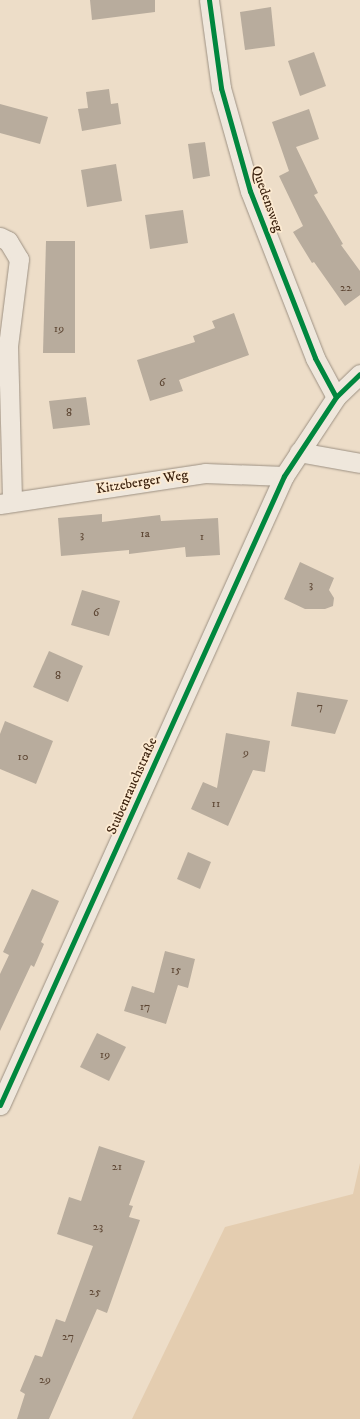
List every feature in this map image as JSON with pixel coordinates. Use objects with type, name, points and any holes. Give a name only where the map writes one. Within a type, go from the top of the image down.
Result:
[{"type":"street","name":"Quedensweg","points":[[209,0],[221,88],[250,191],[315,358],[336,397]]},
{"type":"street","points":[[0,237],[8,241],[19,259],[8,346],[6,503]]},
{"type":"street","name":"Stubenrauchstraße","points":[[0,1105],[284,476],[336,397],[360,374]]},
{"type":"street","points":[[299,452],[360,463]]},
{"type":"street","name":"Kitzeberger Weg","points":[[6,503],[205,473],[284,476]]},
{"type":"shaded area","points":[[360,1163],[360,1419],[132,1419],[225,1227],[353,1194]]},
{"type":"building","points":[[90,0],[155,0],[155,12],[92,20]]},
{"type":"building","points":[[271,7],[275,46],[245,50],[240,12]]},
{"type":"building","points":[[314,52],[326,86],[300,96],[288,61]]},
{"type":"building","points":[[109,89],[111,104],[118,103],[121,124],[82,131],[78,109],[88,108],[86,92]]},
{"type":"building","points":[[0,104],[48,117],[40,144],[0,133]]},
{"type":"building","points":[[309,109],[319,139],[296,147],[318,193],[314,195],[343,244],[341,245],[360,271],[360,295],[345,306],[314,262],[312,263],[293,232],[303,226],[279,176],[289,171],[272,122]]},
{"type":"building","points":[[205,142],[210,176],[193,179],[188,144]]},
{"type":"building","points":[[116,164],[122,201],[87,207],[81,170]]},
{"type":"building","points":[[183,210],[188,243],[150,249],[145,215]]},
{"type":"building","points":[[46,241],[75,241],[75,353],[43,353]]},
{"type":"building","points":[[234,313],[249,355],[179,380],[183,391],[150,401],[137,360],[195,342],[193,336],[215,328],[212,321]]},
{"type":"building","points":[[86,397],[90,425],[53,429],[49,401]]},
{"type":"building","points":[[102,514],[102,522],[160,515],[161,521],[218,518],[220,555],[186,557],[185,547],[129,554],[129,550],[61,556],[58,518]]},
{"type":"building","points":[[300,562],[334,578],[329,590],[334,598],[333,606],[325,609],[305,609],[284,599]]},
{"type":"building","points":[[82,590],[120,601],[109,636],[71,625]]},
{"type":"building","points":[[49,651],[83,666],[68,702],[33,687]]},
{"type":"building","points":[[297,692],[348,700],[335,734],[291,726]]},
{"type":"building","points":[[5,721],[53,741],[36,784],[0,769],[0,734]]},
{"type":"building","points":[[226,733],[270,741],[265,772],[253,770],[228,826],[191,809],[203,782],[217,788]]},
{"type":"building","points":[[188,852],[211,862],[200,889],[177,879]]},
{"type":"building","points":[[32,889],[59,901],[41,942],[44,944],[34,967],[31,965],[0,1031],[0,974],[9,955],[3,952]]},
{"type":"building","points":[[165,951],[195,959],[188,988],[178,985],[166,1024],[124,1011],[132,986],[154,993]]},
{"type":"building","points":[[97,1033],[126,1047],[109,1081],[80,1067]]},
{"type":"building","points":[[99,1146],[145,1161],[129,1205],[133,1206],[129,1217],[140,1220],[107,1313],[97,1309],[49,1419],[17,1419],[25,1394],[20,1391],[35,1355],[42,1357],[56,1319],[65,1322],[93,1246],[57,1234],[69,1197],[81,1201]]},
{"type":"cycle path","points":[[209,0],[221,88],[250,191],[315,358],[336,397]]},
{"type":"cycle path","points":[[0,1105],[284,476],[336,397],[360,374]]}]
